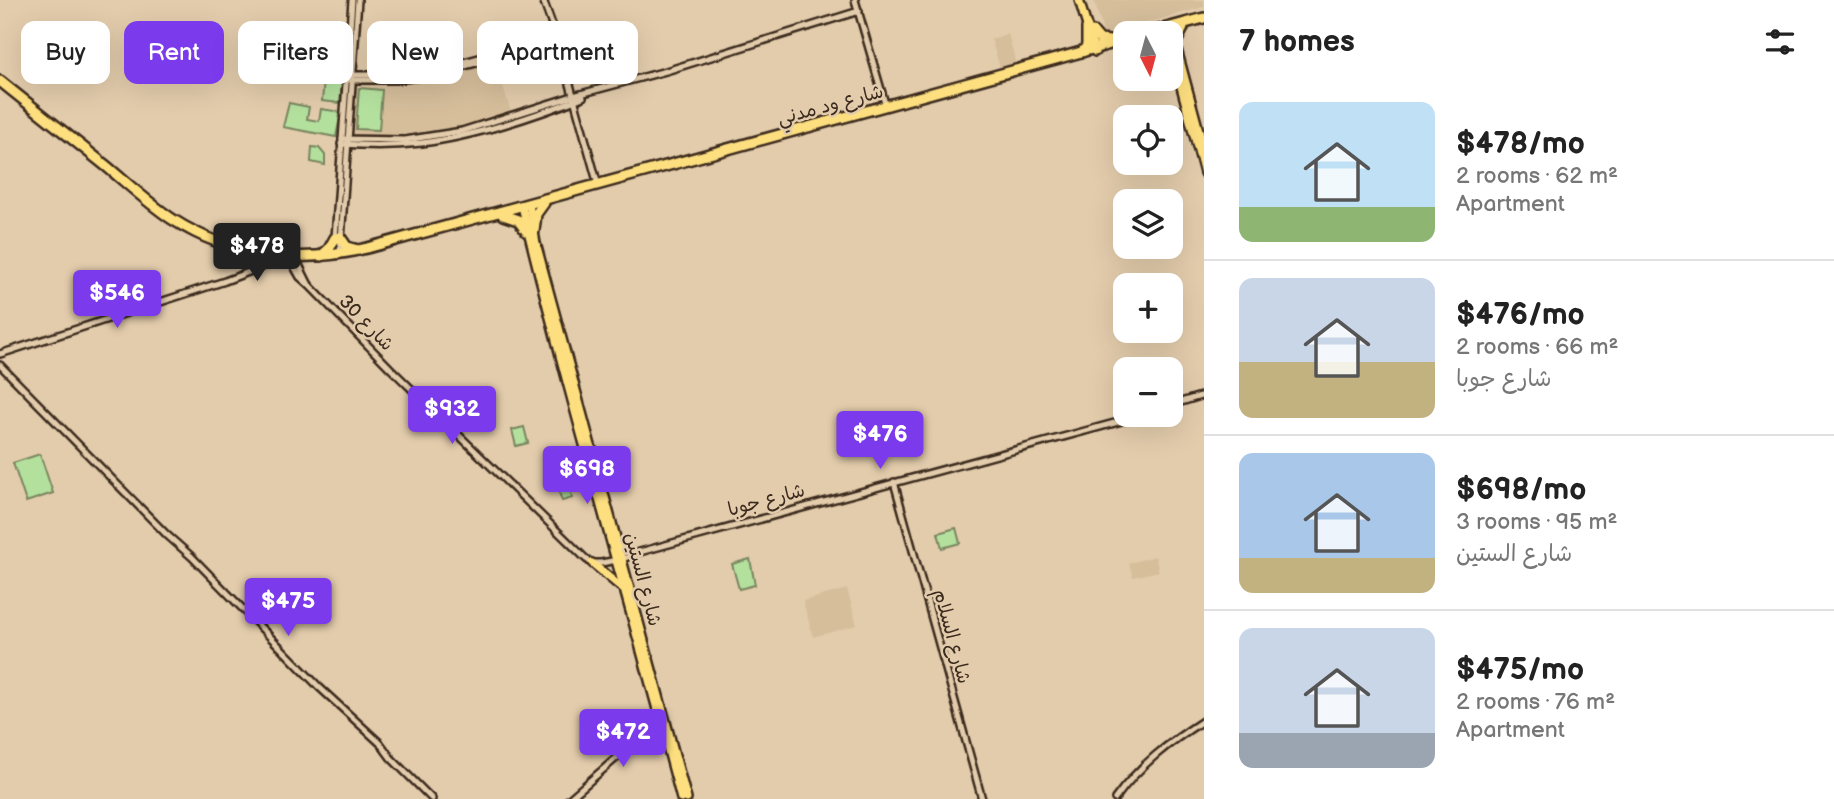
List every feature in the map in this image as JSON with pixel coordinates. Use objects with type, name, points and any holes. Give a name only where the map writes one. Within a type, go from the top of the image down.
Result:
[{"type":"highway","points":[[1183,28],[1204,20]]},
{"type":"highway","points":[[1183,26],[1204,20]]},
{"type":"highway","points":[[1080,53],[1087,46],[1090,30],[1103,41],[1113,41]]},
{"type":"highway","name":"شارع ود مدني","points":[[544,202],[1113,44]]},
{"type":"highway","name":"شارع ود مدني","points":[[544,202],[1096,50]]},
{"type":"highway","points":[[0,83],[161,211],[194,232],[255,253],[280,257],[337,255],[544,202]]},
{"type":"highway","points":[[0,83],[169,221],[228,250],[255,257],[294,261],[343,258],[526,207]]},
{"type":"highway","points":[[532,238],[536,214],[544,202]]},
{"type":"highway","points":[[503,215],[518,220],[532,238]]},
{"type":"highway","points":[[320,257],[337,238],[347,247],[359,250]]},
{"type":"main road","points":[[1081,0],[1096,50]]},
{"type":"main road","points":[[1183,79],[1204,149]]},
{"type":"main road","points":[[1183,87],[1204,173]]},
{"type":"main road","name":"شارع الستين","points":[[526,207],[617,559],[687,799]]},
{"type":"main road","name":"شارع الستين","points":[[617,559],[681,799]]},
{"type":"main road","points":[[592,563],[623,589]]},
{"type":"street","points":[[351,21],[352,0]]},
{"type":"street","points":[[353,43],[358,0]]},
{"type":"street","points":[[543,0],[551,21]]},
{"type":"street","points":[[855,0],[886,108]]},
{"type":"street","points":[[344,141],[408,144],[451,138],[517,120],[592,92],[859,11]]},
{"type":"street","points":[[353,77],[396,80],[428,76],[477,62]]},
{"type":"street","points":[[337,255],[348,84]]},
{"type":"street","points":[[570,84],[598,185]]},
{"type":"street","points":[[0,354],[225,281],[280,260]]},
{"type":"street","name":"شارع 30","points":[[294,261],[300,277],[592,563]]},
{"type":"street","points":[[0,365],[319,687],[380,743],[391,758],[432,799]]},
{"type":"street","points":[[1183,403],[1204,397]]},
{"type":"street","name":"شارع جوبا","points":[[1053,439],[1113,421]]},
{"type":"street","name":"شارع جوبا","points":[[617,559],[1113,423]]},
{"type":"street","name":"شارع السلام","points":[[895,482],[982,799]]},
{"type":"street","points":[[592,563],[617,559]]},
{"type":"street","points":[[1115,799],[1152,757],[1204,720]]},
{"type":"street","points":[[569,799],[659,721]]},
{"type":"shaded area","points":[[1094,0],[1204,0],[1204,7],[1154,21],[1113,21],[1113,32],[1104,35]]},
{"type":"shaded area","points":[[1008,34],[1017,66],[1001,71],[991,39]]},
{"type":"shaded area","points":[[477,66],[477,84],[502,84],[512,115],[439,135],[409,139],[350,138],[353,82],[463,84],[463,70]]},
{"type":"shaded area","points":[[1155,556],[1159,571],[1133,577],[1129,563]]},
{"type":"shaded area","points":[[847,589],[857,625],[813,637],[803,601]]},
{"type":"green space","points":[[324,84],[342,84],[340,103],[322,101]]},
{"type":"green space","points":[[359,88],[382,90],[379,130],[356,129]]},
{"type":"green space","points":[[289,103],[309,107],[307,119],[319,121],[321,109],[341,112],[336,137],[283,127]]},
{"type":"green space","points":[[312,147],[319,148],[325,155],[325,165],[311,162]]},
{"type":"green space","points":[[524,427],[528,443],[516,446],[512,430]]},
{"type":"green space","points":[[40,454],[53,493],[26,502],[13,463]]},
{"type":"green space","points":[[569,482],[572,498],[562,501],[557,486]]},
{"type":"green space","points":[[956,528],[960,543],[942,548],[938,533]]},
{"type":"green space","points":[[750,559],[755,585],[739,589],[732,564]]}]
